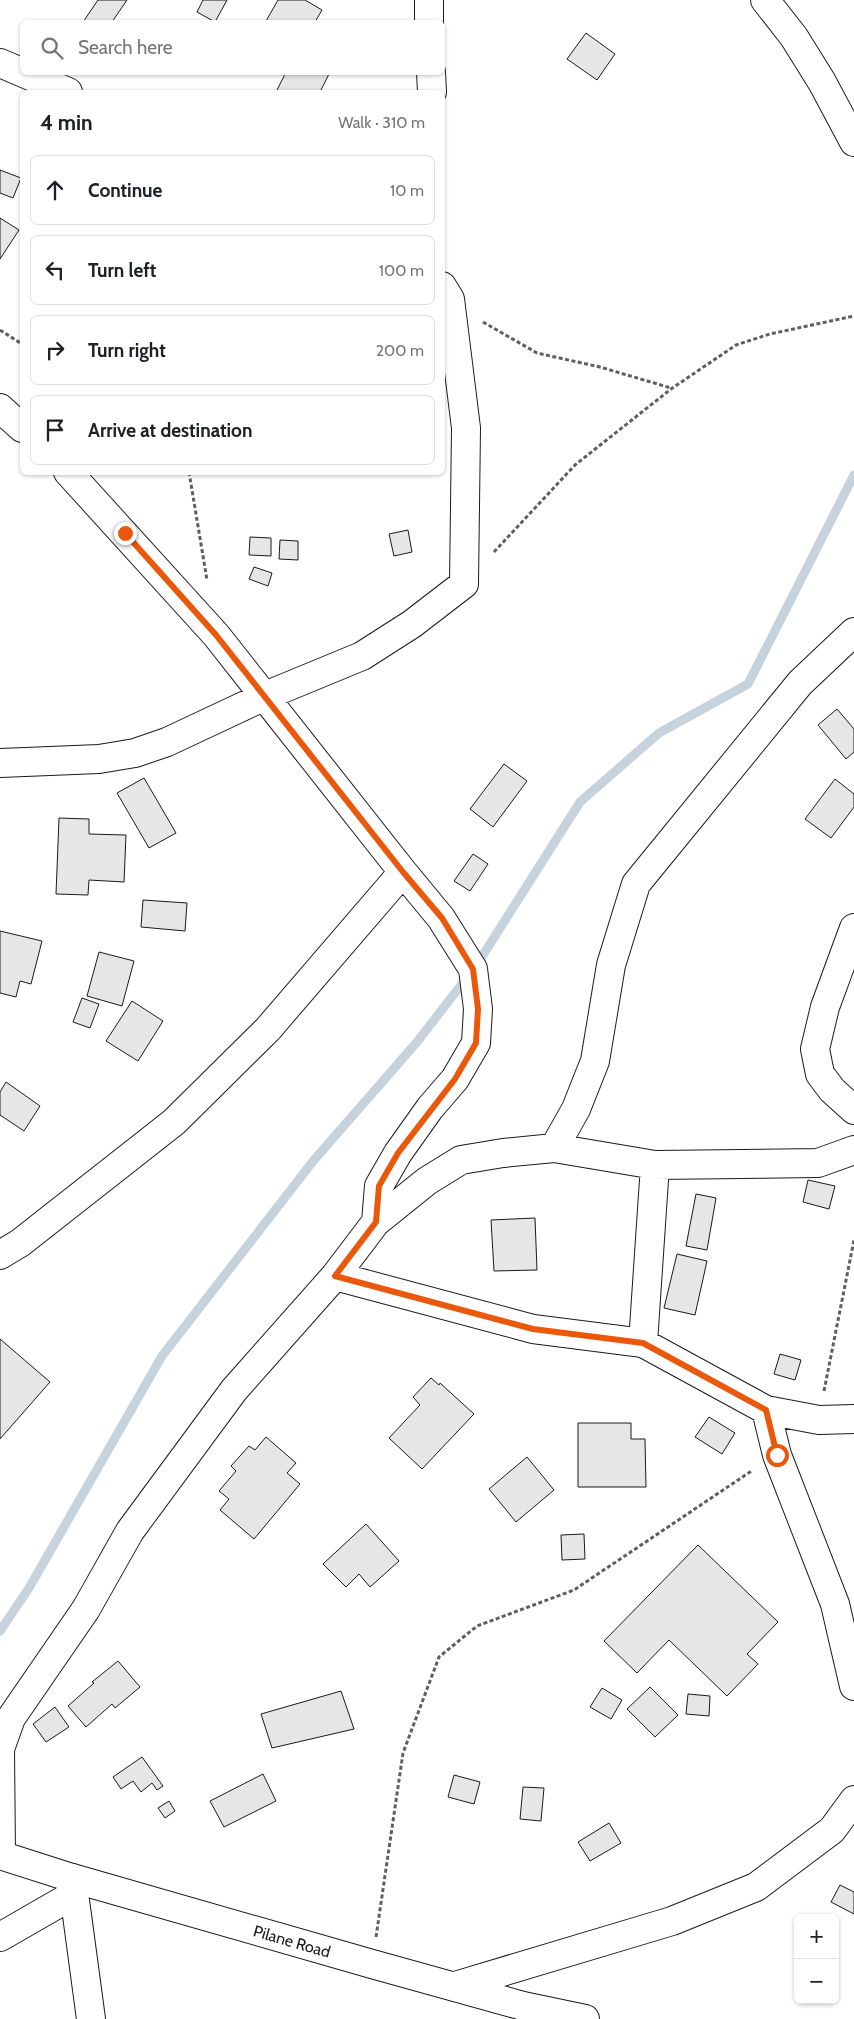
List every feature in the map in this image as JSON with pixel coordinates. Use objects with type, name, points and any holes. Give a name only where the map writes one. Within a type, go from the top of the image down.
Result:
[{"type":"street","points":[[429,0],[429,20]]},
{"type":"street","points":[[765,0],[799,44],[854,142]]},
{"type":"street","points":[[0,63],[20,72]]},
{"type":"street","points":[[28,75],[63,90]]},
{"type":"street","points":[[431,75],[432,90]]},
{"type":"street","points":[[0,763],[98,759],[135,753],[167,742],[265,696],[362,656],[412,624],[464,584],[466,428],[446,293]]},
{"type":"street","points":[[0,408],[20,426]]},
{"type":"street","points":[[71,475],[216,635],[403,872],[442,918],[473,969],[478,1009],[476,1043],[455,1079],[398,1153],[379,1186],[376,1222]]},
{"type":"street","points":[[554,1148],[576,1109],[595,1061],[611,965],[636,884],[800,683],[854,632]]},
{"type":"street","points":[[0,1255],[20,1243],[174,1122],[268,1029],[403,872]]},
{"type":"street","points":[[854,928],[825,1007],[815,1049],[820,1074],[832,1090],[854,1110]]},
{"type":"street","points":[[0,1855],[0,1749],[11,1718],[86,1609],[130,1531],[234,1390],[335,1276],[376,1222],[427,1181],[461,1160],[503,1153],[554,1148],[655,1165],[818,1164],[854,1150]]},
{"type":"street","points":[[643,1343],[655,1165]]},
{"type":"street","points":[[335,1276],[533,1329],[643,1343],[766,1410],[819,1420],[854,1419]]},
{"type":"street","points":[[766,1410],[777,1455],[835,1604],[854,1686]]},
{"type":"street","points":[[455,1986],[672,1921],[756,1887],[832,1830],[854,1800]]},
{"type":"street","name":"Pilane Road","points":[[0,1855],[73,1887],[455,1986],[522,2012],[585,2019]]},
{"type":"street","points":[[0,1937],[73,1887],[91,2019]]},
{"type":"path","points":[[446,293],[490,327],[537,353],[600,367],[672,389]]},
{"type":"path","points":[[464,584],[575,465],[672,389],[736,345],[770,334],[854,316]]},
{"type":"path","points":[[0,330],[20,343]]},
{"type":"path","points":[[190,475],[208,586]]},
{"type":"path","points":[[819,1420],[854,1240]]},
{"type":"path","points":[[372,1964],[403,1752],[439,1657],[477,1626],[574,1590],[777,1455]]},
{"type":"building","points":[[98,0],[127,0],[113,20],[84,20]]},
{"type":"building","points":[[203,0],[227,0],[216,20],[211,20],[197,12]]},
{"type":"building","points":[[278,0],[305,0],[322,10],[316,20],[267,20]]},
{"type":"building","points":[[586,33],[615,54],[597,80],[567,59]]},
{"type":"building","points":[[284,75],[328,75],[321,90],[277,90]]},
{"type":"building","points":[[0,170],[20,178],[13,198],[0,193]]},
{"type":"building","points":[[0,218],[19,230],[0,259]]},
{"type":"building","points":[[408,530],[412,552],[394,556],[389,534]]},
{"type":"building","points":[[250,537],[271,538],[271,556],[249,555]]},
{"type":"building","points":[[280,540],[298,541],[298,560],[279,559]]},
{"type":"building","points":[[254,567],[272,573],[268,586],[249,579]]},
{"type":"building","points":[[837,709],[854,729],[854,752],[846,759],[818,725]]},
{"type":"building","points":[[504,764],[527,781],[493,827],[470,809]]},
{"type":"building","points":[[144,778],[176,833],[149,848],[117,793]]},
{"type":"building","points":[[835,779],[854,794],[854,807],[831,838],[805,819]]},
{"type":"building","points":[[59,818],[89,819],[89,834],[126,835],[124,882],[89,880],[88,895],[56,894]]},
{"type":"building","points":[[473,854],[488,864],[470,891],[454,881]]},
{"type":"building","points":[[143,900],[187,903],[185,931],[141,927]]},
{"type":"building","points":[[0,931],[42,941],[31,984],[20,981],[16,997],[0,993]]},
{"type":"building","points":[[99,952],[134,961],[122,1006],[87,996]]},
{"type":"building","points":[[82,998],[99,1004],[90,1028],[73,1022]]},
{"type":"building","points":[[132,1001],[163,1021],[138,1061],[106,1041]]},
{"type":"building","points":[[6,1082],[40,1106],[24,1131],[0,1115],[0,1092]]},
{"type":"building","points":[[808,1180],[835,1186],[829,1209],[803,1202]]},
{"type":"building","points":[[696,1194],[716,1198],[707,1250],[686,1246]]},
{"type":"building","points":[[535,1218],[537,1270],[494,1271],[491,1220]]},
{"type":"building","points":[[677,1254],[707,1261],[695,1315],[664,1308]]},
{"type":"building","points":[[0,1339],[50,1382],[0,1439]]},
{"type":"building","points":[[780,1354],[801,1360],[795,1380],[774,1374]]},
{"type":"building","points":[[431,1378],[439,1385],[440,1383],[474,1414],[422,1469],[389,1438],[420,1405],[413,1397]]},
{"type":"building","points":[[709,1417],[735,1433],[722,1454],[695,1437]]},
{"type":"building","points":[[578,1423],[631,1423],[631,1439],[645,1439],[646,1487],[578,1487]]},
{"type":"building","points":[[266,1437],[296,1463],[287,1473],[300,1484],[254,1539],[220,1510],[229,1499],[219,1491],[236,1471],[231,1466],[249,1446],[255,1450]]},
{"type":"building","points":[[527,1457],[554,1490],[516,1522],[489,1489]]},
{"type":"building","points":[[366,1524],[399,1561],[370,1587],[359,1574],[346,1587],[323,1564]]},
{"type":"building","points":[[584,1534],[585,1559],[562,1560],[561,1535]]},
{"type":"building","points":[[698,1545],[778,1622],[747,1654],[758,1664],[727,1696],[669,1640],[637,1673],[604,1641]]},
{"type":"building","points":[[118,1661],[140,1687],[115,1708],[112,1704],[86,1727],[68,1706],[94,1683],[92,1682]]},
{"type":"building","points":[[650,1687],[678,1715],[655,1737],[627,1709]]},
{"type":"building","points":[[602,1688],[622,1700],[611,1719],[590,1707]]},
{"type":"building","points":[[341,1691],[354,1729],[272,1748],[261,1714]]},
{"type":"building","points":[[688,1694],[710,1696],[709,1716],[686,1714]]},
{"type":"building","points":[[55,1707],[69,1727],[46,1742],[33,1724]]},
{"type":"building","points":[[142,1757],[163,1786],[157,1790],[152,1783],[141,1792],[133,1781],[121,1789],[113,1777]]},
{"type":"building","points":[[263,1774],[276,1801],[224,1827],[210,1801]]},
{"type":"building","points":[[454,1775],[480,1782],[474,1804],[448,1797]]},
{"type":"building","points":[[523,1787],[544,1788],[541,1821],[520,1819]]},
{"type":"building","points":[[169,1801],[175,1811],[165,1818],[158,1808]]},
{"type":"building","points":[[609,1823],[621,1843],[590,1861],[578,1842]]},
{"type":"building","points":[[840,1885],[854,1892],[854,1914],[831,1902]]},
{"type":"waterway","points":[[476,966],[580,802],[659,733],[748,684],[854,475]]},
{"type":"waterway","points":[[0,1631],[29,1588],[162,1356],[314,1160],[417,1042],[468,976]]},
{"type":"route","points":[[125,533],[216,635],[403,872],[442,918],[473,969],[478,1009],[476,1043],[455,1079],[430,1108],[398,1153],[379,1186],[376,1222],[335,1276],[533,1329],[643,1343],[766,1410],[777,1455]]}]
